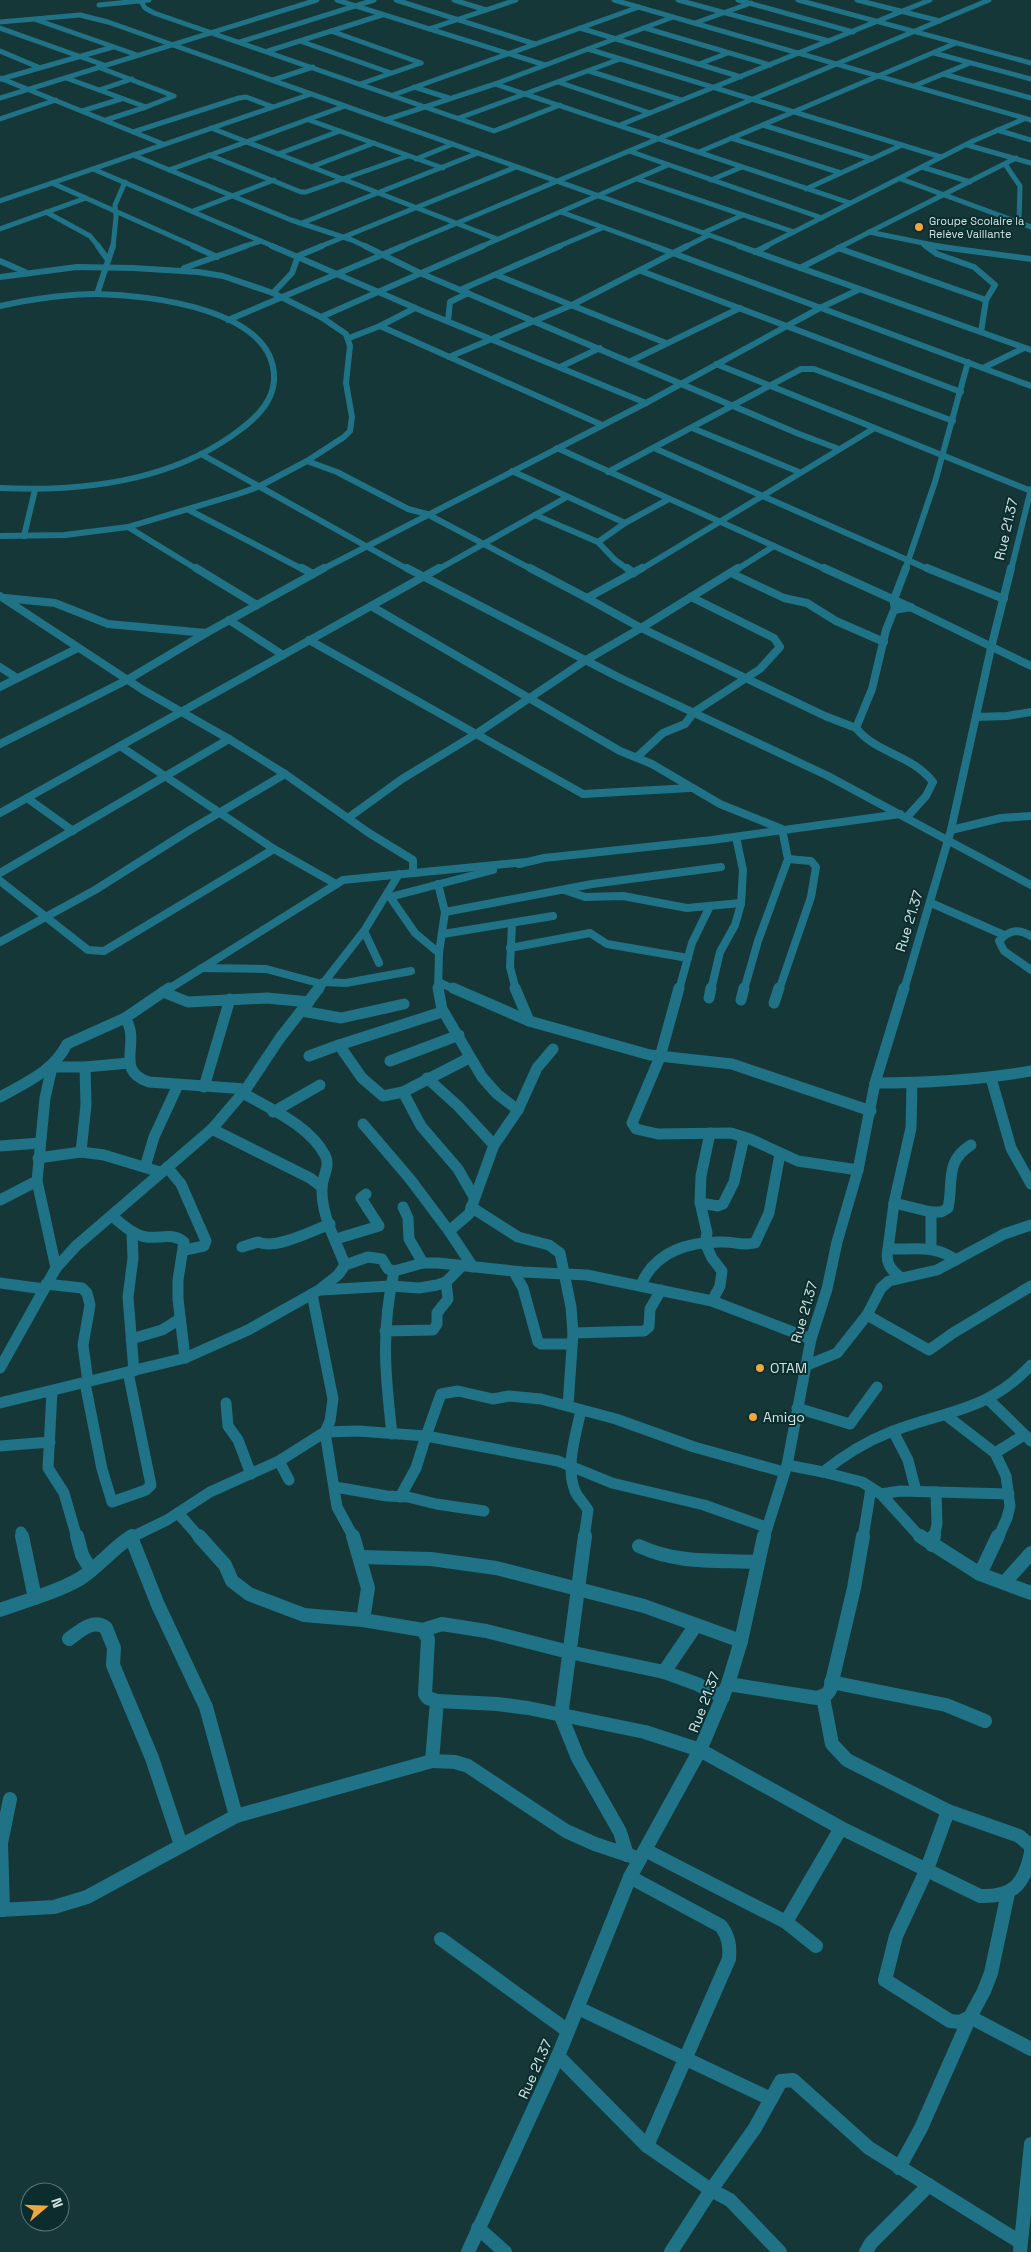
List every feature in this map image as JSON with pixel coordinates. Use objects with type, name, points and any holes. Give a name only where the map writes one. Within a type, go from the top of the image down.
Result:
[{"type":"street","points":[[94,0],[101,10],[102,20]]},
{"type":"street","points":[[101,10],[149,0]]},
{"type":"street","points":[[0,98],[317,0]]},
{"type":"street","points":[[337,0],[545,65]]},
{"type":"street","points":[[240,42],[374,0]]},
{"type":"street","points":[[396,0],[535,44]]},
{"type":"street","points":[[457,0],[486,10]]},
{"type":"street","points":[[429,29],[516,0]]},
{"type":"street","points":[[614,0],[1031,120]]},
{"type":"street","points":[[678,0],[829,41]]},
{"type":"street","points":[[738,0],[853,32]]},
{"type":"street","points":[[695,24],[758,0]]},
{"type":"street","points":[[798,0],[1030,62],[1030,69]]},
{"type":"street","points":[[857,0],[940,21]]},
{"type":"street","points":[[914,0],[924,2]]},
{"type":"street","points":[[620,125],[930,0]]},
{"type":"street","points":[[970,0],[980,2]]},
{"type":"street","points":[[228,320],[914,32],[980,2],[989,0]]},
{"type":"street","points":[[140,1],[145,8],[154,13],[494,131],[560,105]]},
{"type":"street","points":[[393,95],[639,7]]},
{"type":"street","points":[[0,22],[80,15],[102,20],[1028,349]]},
{"type":"street","points":[[268,51],[382,15]]},
{"type":"street","points":[[385,120],[495,84],[674,17]]},
{"type":"street","points":[[32,19],[136,55]]},
{"type":"street","points":[[0,28],[104,65]]},
{"type":"street","points":[[580,28],[741,76]]},
{"type":"street","points":[[645,28],[770,65]]},
{"type":"street","points":[[331,31],[422,63],[360,84]]},
{"type":"street","points":[[0,34],[11,33]]},
{"type":"street","points":[[300,41],[391,73]]},
{"type":"street","points":[[97,50],[99,43]]},
{"type":"street","points":[[699,152],[880,77],[956,43]]},
{"type":"street","points":[[1,78],[113,47]]},
{"type":"street","points":[[588,49],[940,157]]},
{"type":"street","points":[[0,51],[38,67]]},
{"type":"street","points":[[699,64],[728,52]]},
{"type":"street","points":[[934,53],[1031,79]]},
{"type":"street","points":[[459,118],[620,59]]},
{"type":"street","points":[[54,63],[63,66]]},
{"type":"street","points":[[914,86],[970,63]]},
{"type":"street","points":[[98,67],[174,96],[106,120]]},
{"type":"street","points":[[273,80],[313,67]]},
{"type":"street","points":[[72,69],[81,73]]},
{"type":"street","points":[[589,71],[681,100]]},
{"type":"street","points":[[943,74],[1031,98]]},
{"type":"street","points":[[1,78],[163,144]]},
{"type":"street","points":[[66,78],[146,107]]},
{"type":"street","points":[[99,90],[132,79]]},
{"type":"street","points":[[558,82],[650,113]]},
{"type":"street","points":[[495,84],[660,138],[850,204]]},
{"type":"street","points":[[414,87],[449,98]]},
{"type":"street","points":[[2,198],[52,183],[311,94]]},
{"type":"street","points":[[133,132],[239,98],[246,97],[273,107]]},
{"type":"street","points":[[82,111],[121,99]]},
{"type":"street","points":[[0,118],[56,100]]},
{"type":"street","points":[[169,170],[346,106]]},
{"type":"street","points":[[755,252],[902,179],[940,157],[1024,118]]},
{"type":"street","points":[[309,120],[443,168]]},
{"type":"street","points":[[763,125],[872,159]]},
{"type":"street","points":[[211,128],[497,239]]},
{"type":"street","points":[[997,130],[1031,140]]},
{"type":"street","points":[[278,154],[340,131]]},
{"type":"street","points":[[732,138],[841,173]]},
{"type":"street","points":[[311,167],[374,143]]},
{"type":"street","points":[[416,159],[453,144]]},
{"type":"street","points":[[806,189],[902,145]]},
{"type":"street","points":[[967,145],[1031,163]]},
{"type":"street","points":[[629,152],[822,218]]},
{"type":"street","points":[[302,223],[478,153]]},
{"type":"street","points":[[133,155],[302,223],[344,237],[420,273],[839,449]]},
{"type":"street","points":[[209,155],[301,192],[306,192],[408,156]]},
{"type":"street","points":[[800,268],[1016,158]]},
{"type":"street","points":[[1005,164],[1020,186],[1019,223]]},
{"type":"street","points":[[321,317],[668,165]]},
{"type":"street","points":[[273,293],[292,273],[298,256],[516,167]]},
{"type":"street","points":[[711,180],[742,167]]},
{"type":"street","points":[[922,167],[970,182]]},
{"type":"street","points":[[93,168],[415,308],[646,404]]},
{"type":"street","points":[[637,179],[794,232]]},
{"type":"street","points":[[902,179],[1031,227]]},
{"type":"street","points":[[193,211],[274,180]]},
{"type":"street","points":[[97,294],[113,246],[116,217],[114,210],[125,182]]},
{"type":"street","points":[[52,183],[217,256]]},
{"type":"street","points":[[0,230],[86,198]]},
{"type":"street","points":[[46,212],[90,236],[107,263]]},
{"type":"street","points":[[561,212],[1031,386]]},
{"type":"street","points":[[449,357],[572,305],[641,272],[706,234],[743,216]]},
{"type":"street","points":[[460,290],[602,228]]},
{"type":"street","points":[[869,232],[924,244],[1031,259]]},
{"type":"street","points":[[178,270],[261,241]]},
{"type":"street","points":[[924,244],[930,251],[943,258],[980,271],[994,285],[986,300],[981,332]]},
{"type":"street","points":[[838,248],[986,300]]},
{"type":"street","points":[[0,261],[25,272]]},
{"type":"street","points":[[0,277],[25,272],[107,263],[223,276],[273,293],[340,328],[349,338],[350,346],[346,382],[352,417],[350,431],[344,437],[307,461],[258,487],[189,510],[128,527],[65,535],[0,536]]},
{"type":"street","points":[[641,272],[960,392]]},
{"type":"street","points":[[496,275],[666,343]]},
{"type":"street","points":[[0,744],[127,680],[228,620],[366,545],[646,404],[820,308],[858,290]]},
{"type":"street","points":[[448,321],[450,314],[448,306],[450,302],[468,293]]},
{"type":"street","points":[[0,306],[40,299],[97,294],[167,300],[209,311],[254,336],[272,358],[274,379],[269,397],[257,416],[229,439],[201,454],[153,472],[93,485],[35,490],[0,488]]},
{"type":"street","points":[[349,338],[380,326],[415,308]]},
{"type":"street","points":[[631,361],[740,308]]},
{"type":"street","points":[[380,326],[602,425]]},
{"type":"street","points":[[560,368],[600,348]]},
{"type":"street","points":[[983,368],[1028,349]]},
{"type":"street","points":[[856,728],[872,689],[894,610],[894,600],[910,561],[944,456],[968,362]]},
{"type":"street","points":[[716,364],[872,429],[1031,490]]},
{"type":"street","points":[[608,472],[801,369],[814,369],[953,421]]},
{"type":"street","points":[[692,428],[800,472]]},
{"type":"street","points":[[587,598],[634,573],[717,521],[872,429]]},
{"type":"street","points":[[557,448],[667,500],[910,607],[1031,666]]},
{"type":"street","points":[[654,448],[910,561],[1004,599]]},
{"type":"street","points":[[201,454],[366,545],[586,660],[798,761],[904,815],[950,835],[1031,885]]},
{"type":"street","points":[[307,461],[337,472],[408,508],[427,514],[642,628],[825,716],[856,728],[863,736],[913,761],[922,768],[933,782],[931,788],[919,804],[904,815],[782,829],[736,837],[544,858],[389,895]]},
{"type":"street","points":[[512,471],[625,523]]},
{"type":"street","points":[[24,536],[35,490]]},
{"type":"street","name":"Rue 21.37","points":[[468,2252],[558,2056],[630,1877],[637,1854],[700,1750],[728,1684],[741,1640],[766,1527],[785,1469],[810,1339],[827,1289],[837,1242],[858,1170],[875,1083],[950,835],[991,648],[1004,599],[1027,530],[1031,490]]},
{"type":"street","points":[[0,813],[566,497]]},
{"type":"street","points":[[598,542],[625,523],[667,500]]},
{"type":"street","points":[[189,510],[313,574]]},
{"type":"street","points":[[535,515],[598,542],[615,560],[634,573]]},
{"type":"street","points":[[128,527],[257,605]]},
{"type":"street","points":[[348,818],[402,779],[476,734],[586,660],[642,628],[774,546]]},
{"type":"street","points":[[731,572],[784,598],[807,603],[836,621],[884,642]]},
{"type":"street","points":[[1,597],[55,603],[108,624],[206,633]]},
{"type":"street","points":[[1,597],[127,680],[229,738],[285,774],[413,860],[413,872]]},
{"type":"street","points":[[637,757],[663,733],[684,724],[694,712],[767,663],[780,647],[778,642],[692,597]]},
{"type":"street","points":[[371,606],[531,697],[613,747],[652,764],[690,788],[726,807],[782,829]]},
{"type":"street","points":[[894,610],[910,607]]},
{"type":"street","points":[[228,620],[283,654]]},
{"type":"street","points":[[309,640],[583,794],[602,795],[690,788]]},
{"type":"street","points":[[0,687],[78,648]]},
{"type":"street","points":[[0,667],[17,678]]},
{"type":"street","points":[[976,717],[1007,716],[1031,712]]},
{"type":"street","points":[[0,873],[229,738]]},
{"type":"street","points":[[120,746],[274,849],[336,884]]},
{"type":"street","points":[[0,942],[95,890],[285,774]]},
{"type":"street","points":[[27,798],[73,830]]},
{"type":"street","points":[[950,835],[991,818],[1012,815],[1031,816]]},
{"type":"street","points":[[741,1000],[758,942],[788,859],[782,829]]},
{"type":"street","points":[[709,998],[720,951],[735,926],[741,903],[743,873],[741,850],[736,837]]},
{"type":"street","points":[[0,881],[88,950],[104,951],[274,849]]},
{"type":"street","points":[[774,1003],[811,897],[816,867],[810,861],[788,859]]},
{"type":"street","points":[[0,1097],[50,1067],[62,1055],[67,1044],[125,1018],[336,884],[351,878],[526,862]]},
{"type":"street","points":[[445,912],[592,884],[721,867]]},
{"type":"street","points":[[0,1368],[56,1268],[76,1246],[212,1129],[244,1091],[280,1038],[364,931],[389,895],[399,874]]},
{"type":"street","points":[[438,884],[445,912],[443,934],[438,953],[439,997],[442,1012],[459,1035],[469,1058],[484,1081],[508,1104],[518,1110]]},
{"type":"street","points":[[564,890],[585,897],[622,896],[687,908],[741,903]]},
{"type":"street","points":[[389,895],[415,933],[438,953]]},
{"type":"street","points":[[931,903],[1004,935]]},
{"type":"street","points":[[710,906],[692,943],[660,1056],[632,1123],[639,1131],[727,1133],[766,1145],[780,1154],[810,1164],[858,1170]]},
{"type":"street","points":[[443,934],[553,916]]},
{"type":"street","points":[[512,924],[510,967],[514,984],[529,1021]]},
{"type":"street","points":[[1031,936],[1022,930],[1016,929],[1004,935],[999,941],[1004,951],[1031,970]]},
{"type":"street","points":[[364,931],[379,962]]},
{"type":"street","points":[[510,948],[590,934],[607,944],[688,958]]},
{"type":"street","points":[[202,968],[274,970],[323,983],[354,982],[411,971]]},
{"type":"street","points":[[439,982],[529,1021],[660,1056],[732,1064],[871,1111]]},
{"type":"street","points":[[164,992],[188,1002],[267,998],[309,1002]]},
{"type":"street","points":[[204,1087],[230,999]]},
{"type":"street","points":[[302,1011],[341,1018],[404,1004]]},
{"type":"street","points":[[309,1056],[442,1012]]},
{"type":"street","points":[[125,1018],[131,1032],[129,1063],[132,1071],[140,1080],[244,1091],[301,1130],[322,1150],[327,1161],[327,1169],[322,1187],[330,1224],[345,1265]]},
{"type":"street","points":[[390,1061],[459,1035]]},
{"type":"street","points":[[338,1045],[362,1078],[382,1096],[403,1092],[426,1078],[469,1058]]},
{"type":"street","points":[[449,1231],[469,1214],[494,1145],[518,1110],[537,1068],[553,1049]]},
{"type":"street","points":[[50,1067],[85,1067],[129,1063]]},
{"type":"street","points":[[50,1067],[36,1181],[56,1268]]},
{"type":"street","points":[[81,1152],[86,1105],[85,1067]]},
{"type":"street","points":[[875,1083],[912,1084],[991,1078],[1031,1071]]},
{"type":"street","points":[[426,1078],[458,1106],[494,1145]]},
{"type":"street","points":[[991,1078],[1013,1154],[1019,1168],[1031,1184]]},
{"type":"street","points":[[900,1277],[891,1270],[887,1262],[890,1222],[907,1154],[911,1128],[912,1084]]},
{"type":"street","points":[[145,1167],[154,1137],[178,1085]]},
{"type":"street","points":[[273,1112],[320,1085]]},
{"type":"street","points":[[403,1092],[421,1126],[458,1169],[473,1202],[517,1236],[556,1248],[560,1253],[562,1273],[571,1307],[573,1338],[568,1406]]},
{"type":"street","points":[[363,1124],[410,1179],[449,1231],[467,1266]]},
{"type":"street","points":[[212,1129],[310,1178],[322,1187]]},
{"type":"street","points":[[710,1133],[703,1164],[700,1203],[708,1238],[706,1243],[712,1258],[722,1271],[720,1286],[712,1301]]},
{"type":"street","points":[[700,1203],[718,1206],[723,1204],[734,1182],[744,1137]]},
{"type":"street","points":[[0,1146],[40,1143]]},
{"type":"street","points":[[894,1203],[931,1212],[941,1212],[948,1208],[950,1173],[955,1156],[961,1150],[971,1145]]},
{"type":"street","points":[[38,1158],[81,1152],[104,1155],[145,1167],[164,1169],[181,1184],[206,1241],[204,1246],[185,1250]]},
{"type":"street","points":[[641,1285],[647,1271],[660,1258],[681,1249],[706,1243],[723,1242],[750,1245],[755,1243],[767,1217],[778,1176],[780,1154]]},
{"type":"street","points":[[0,1200],[36,1181]]},
{"type":"street","points":[[336,1239],[379,1226],[361,1198],[366,1194]]},
{"type":"street","points":[[402,1207],[408,1218],[409,1239],[423,1264]]},
{"type":"street","points":[[931,1212],[931,1248]]},
{"type":"street","points":[[112,1216],[132,1232],[143,1236],[178,1238],[184,1242],[185,1250],[178,1280],[185,1358]]},
{"type":"street","points":[[242,1247],[258,1242],[264,1245],[276,1244],[330,1224]]},
{"type":"street","points":[[805,1366],[837,1353],[867,1315],[881,1288],[889,1281],[937,1270],[1004,1234],[1031,1225]]},
{"type":"street","points":[[0,1283],[82,1288],[88,1293],[90,1305],[83,1345],[87,1382],[102,1469],[112,1502],[146,1490],[151,1484],[131,1372],[128,1297],[133,1258],[132,1232]]},
{"type":"street","points":[[888,1249],[940,1249],[956,1260]]},
{"type":"street","points":[[0,1403],[185,1358],[248,1330],[316,1292],[338,1275],[345,1265],[368,1257],[382,1259],[388,1269],[394,1271],[423,1264],[467,1266],[514,1272],[562,1273],[641,1285],[712,1301],[810,1339]]},
{"type":"street","points":[[316,1292],[391,1286],[420,1288],[446,1282],[467,1266]]},
{"type":"street","points":[[392,1434],[384,1356],[384,1332],[394,1271]]},
{"type":"street","points":[[514,1272],[523,1288],[538,1342],[541,1344],[573,1338],[644,1331],[649,1327],[650,1309],[661,1290]]},
{"type":"street","points":[[384,1332],[433,1330],[437,1324],[436,1314],[448,1299],[446,1282]]},
{"type":"street","points":[[867,1315],[929,1350],[1031,1286]]},
{"type":"street","points":[[316,1292],[334,1399],[330,1421],[325,1432],[337,1507],[355,1540],[368,1588],[368,1598],[363,1620]]},
{"type":"street","points":[[131,1339],[162,1330],[180,1319]]},
{"type":"street","points":[[823,1472],[841,1458],[893,1431],[946,1416],[989,1400],[1012,1384],[1030,1368]]},
{"type":"street","points":[[797,1408],[850,1424],[877,1387]]},
{"type":"street","points":[[52,1391],[48,1468],[64,1493],[82,1555],[91,1570]]},
{"type":"street","points":[[400,1497],[419,1465],[426,1436],[441,1394],[449,1391],[458,1391],[492,1399],[508,1396],[531,1398],[640,1426],[694,1447],[785,1469],[823,1472],[862,1482],[876,1491],[907,1524],[956,1562],[980,1574],[1031,1593]]},
{"type":"street","points":[[989,1400],[1027,1438],[995,1453]]},
{"type":"street","points":[[226,1403],[228,1426],[238,1440],[251,1474]]},
{"type":"street","points":[[581,1410],[572,1468],[574,1491],[588,1510],[562,1716],[578,1758],[620,1832],[637,1854]]},
{"type":"street","points":[[946,1416],[995,1453],[1006,1476],[1010,1506],[1007,1518],[980,1574]]},
{"type":"street","points":[[0,1610],[66,1587],[91,1570],[109,1553],[131,1537],[178,1512],[210,1492],[279,1462],[325,1432],[358,1431],[426,1436],[533,1455],[612,1483],[704,1504],[766,1527]]},
{"type":"street","points":[[893,1431],[906,1450],[911,1462],[916,1491]]},
{"type":"street","points":[[0,1446],[50,1442]]},
{"type":"street","points":[[279,1462],[289,1480]]},
{"type":"street","points":[[335,1487],[484,1511]]},
{"type":"street","points":[[876,1491],[900,1490],[1009,1494]]},
{"type":"street","points":[[728,1684],[782,1694],[822,1697],[830,1690],[876,1491]]},
{"type":"street","points":[[932,1545],[937,1524],[936,1492]]},
{"type":"street","points":[[178,1512],[225,1565],[232,1581],[249,1594],[304,1615],[363,1620],[422,1630],[435,1625],[451,1625],[486,1631],[569,1652],[664,1672],[697,1684],[723,1697]]},
{"type":"street","points":[[21,1532],[35,1598]]},
{"type":"street","points":[[131,1537],[158,1605],[206,1707],[236,1816]]},
{"type":"street","points":[[639,1546],[658,1555],[694,1562],[733,1560],[757,1562]]},
{"type":"street","points":[[1005,1582],[1031,1553]]},
{"type":"street","points":[[361,1557],[431,1558],[457,1561],[533,1577],[644,1606],[741,1640]]},
{"type":"street","points":[[70,1639],[87,1626],[95,1624],[106,1628],[114,1648],[113,1665],[152,1758],[181,1845]]},
{"type":"street","points":[[664,1672],[696,1625]]},
{"type":"street","points":[[422,1630],[428,1639],[425,1694],[428,1698],[437,1701],[497,1704],[562,1716],[645,1732],[700,1750],[842,1828],[980,1896],[998,1896],[1008,1893]]},
{"type":"street","points":[[831,1682],[937,1703],[985,1721]]},
{"type":"street","points":[[822,1697],[827,1706],[830,1737],[835,1749],[847,1760],[948,1811],[1019,1836],[1031,1846],[1030,1860],[1008,1893],[991,1973],[921,2128],[898,2168]]},
{"type":"street","points":[[432,1761],[437,1701]]},
{"type":"street","points":[[10,1799],[1,1843],[1,1910],[54,1907],[87,1897],[236,1816],[319,1792],[370,1780],[432,1761],[455,1762],[468,1766],[566,1830],[595,1844],[637,1854],[786,1922],[816,1946]]},
{"type":"street","points":[[948,1811],[927,1869],[896,1936],[885,1980],[950,2021],[960,2022],[970,2017]]},
{"type":"street","points":[[786,1922],[842,1828]]},
{"type":"street","points":[[630,1877],[721,1926],[728,1934],[730,1943],[729,1959],[683,2058],[647,2146]]},
{"type":"street","points":[[441,1938],[568,2031]]},
{"type":"street","points":[[578,2008],[771,2098]]},
{"type":"street","points":[[970,2017],[1031,2049]]},
{"type":"street","points":[[558,2056],[647,2146],[711,2190],[730,2200],[780,2252]]},
{"type":"street","points":[[671,2252],[711,2190],[741,2150],[781,2081],[785,2079],[792,2080],[869,2148],[898,2168],[929,2185],[1020,2247],[1031,2144]]},
{"type":"street","points":[[866,2252],[871,2243],[929,2185]]},
{"type":"street","points":[[478,2228],[505,2252]]},
{"type":"place","name":"Groupe Scolaire la Relève Vaillante","points":[[919,227]]},
{"type":"place","name":"OTAM","points":[[760,1368]]},
{"type":"place","name":"Amigo","points":[[753,1417]]}]
